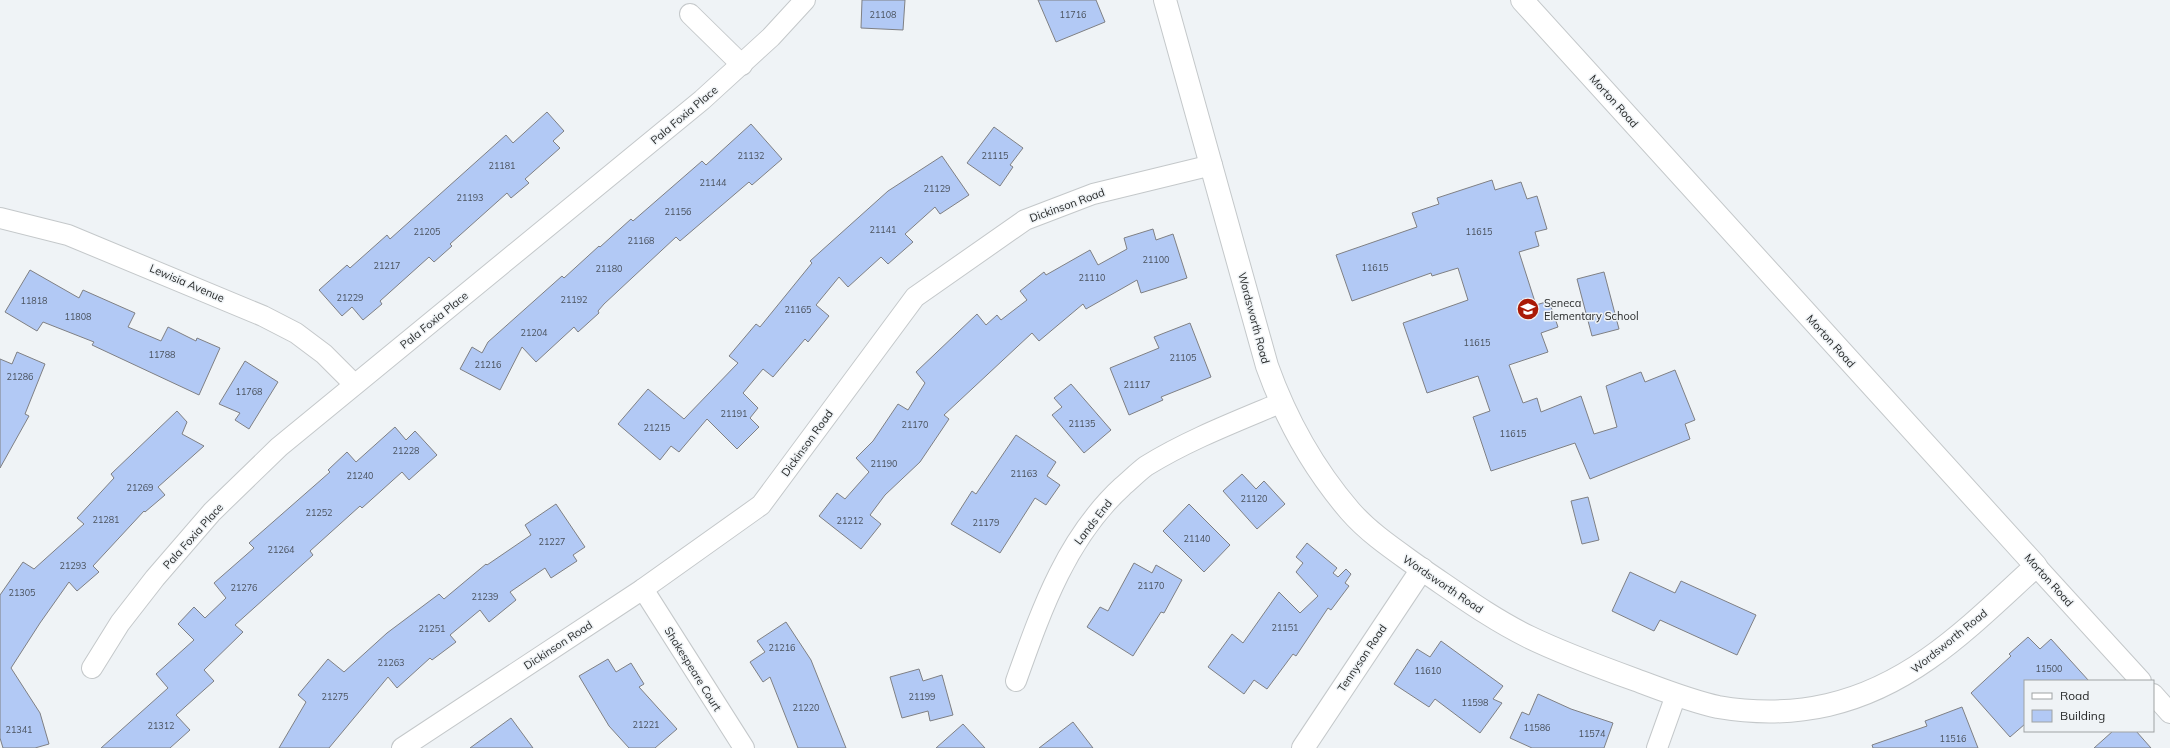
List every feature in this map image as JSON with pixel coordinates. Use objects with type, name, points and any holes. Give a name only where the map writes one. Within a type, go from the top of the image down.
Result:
[{"type":"street","name":"Pala Foxia Place","points":[[92,668],[120,623],[155,578],[212,512],[279,447],[354,384],[658,138],[742,65],[806,0]]},
{"type":"street","name":"Wordsworth Road","points":[[1165,0],[1267,366],[1280,403],[1319,471],[1351,512],[1388,547],[1472,604],[1527,636],[1578,658],[1676,694],[1718,707],[1754,711],[1791,711],[1827,705],[1867,693],[1904,676],[1926,662],[1966,630],[2036,566]]},
{"type":"street","name":"Morton Road","points":[[1522,0],[2140,680]]},
{"type":"street","points":[[690,14],[742,65]]},
{"type":"street","name":"Dickinson Road","points":[[402,748],[643,589],[761,505],[915,297],[1025,220],[1093,194],[1212,165]]},
{"type":"street","name":"Lewisia Avenue","points":[[1,222],[68,235],[263,316],[296,332],[324,354],[354,384]]},
{"type":"street","name":"Lands End","points":[[1016,681],[1042,608],[1071,549],[1104,504],[1145,467],[1191,441],[1280,403]]},
{"type":"street","name":"Tennyson Road","points":[[1303,748],[1422,569]]},
{"type":"street","name":"Shakespeare Court","points":[[643,589],[744,748]]},
{"type":"street","points":[[1657,748],[1676,694]]},
{"type":"street","points":[[2154,695],[2170,713]]},
{"type":"building","points":[[862,0],[905,0],[903,30],[861,28]]},
{"type":"building","points":[[1038,0],[1096,0],[1105,22],[1056,42]]},
{"type":"building","points":[[547,112],[564,131],[553,141],[560,148],[525,179],[529,183],[511,198],[507,193],[450,244],[452,246],[434,262],[429,257],[380,301],[382,304],[363,320],[352,307],[342,316],[319,290],[347,265],[350,268],[387,235],[390,239],[506,135],[513,143]]},
{"type":"building","points":[[751,124],[782,159],[752,185],[749,182],[680,241],[676,237],[604,304],[598,311],[599,313],[578,332],[574,327],[536,362],[522,347],[500,390],[460,369],[472,347],[482,353],[488,342],[562,276],[564,278],[599,246],[600,247],[631,219],[633,221],[702,161],[706,165]]},
{"type":"building","points":[[994,127],[1023,148],[1010,165],[1013,167],[1000,186],[967,163]]},
{"type":"building","points":[[942,156],[969,195],[940,214],[935,207],[905,234],[913,242],[888,264],[881,257],[848,287],[839,277],[816,305],[829,316],[808,342],[805,339],[773,377],[763,369],[743,393],[758,408],[750,418],[759,427],[737,449],[707,419],[679,452],[671,446],[660,460],[618,424],[648,389],[684,419],[738,363],[729,356],[756,324],[760,327],[812,263],[810,261],[888,191]]},
{"type":"building","points":[[1492,180],[1495,190],[1521,182],[1527,199],[1537,196],[1547,229],[1535,232],[1539,246],[1519,252],[1536,305],[1549,301],[1558,327],[1541,333],[1548,352],[1509,365],[1523,403],[1537,398],[1541,412],[1581,396],[1594,434],[1617,427],[1606,386],[1641,372],[1645,382],[1675,370],[1695,420],[1685,424],[1690,439],[1590,479],[1575,443],[1491,471],[1473,417],[1490,411],[1478,376],[1427,393],[1403,323],[1468,300],[1458,268],[1432,276],[1431,273],[1352,301],[1336,255],[1417,227],[1412,213],[1439,204],[1437,198]]},
{"type":"building","points":[[1153,229],[1156,240],[1173,234],[1187,278],[1141,293],[1137,280],[1086,309],[1083,304],[1039,341],[1032,333],[944,415],[949,419],[920,462],[885,495],[870,515],[881,524],[861,549],[819,516],[837,493],[845,499],[869,472],[856,458],[873,441],[898,404],[908,410],[925,383],[916,372],[977,314],[986,325],[997,315],[1001,320],[1027,300],[1020,291],[1044,272],[1046,275],[1090,250],[1098,265],[1127,249],[1124,238]]},
{"type":"building","points":[[30,270],[79,298],[83,290],[135,313],[128,327],[161,341],[168,327],[196,341],[197,338],[220,348],[199,395],[92,345],[94,342],[43,322],[37,331],[5,312]]},
{"type":"building","name":"Seneca Elementary School","points":[[1604,272],[1619,329],[1592,336],[1577,279]]},
{"type":"building","points":[[1190,323],[1211,377],[1161,397],[1163,400],[1129,415],[1110,368],[1159,348],[1154,337]]},
{"type":"building","points":[[17,352],[45,364],[25,414],[29,416],[0,468],[0,359],[12,364]]},
{"type":"building","points":[[245,361],[278,382],[249,429],[235,420],[240,413],[219,404]]},
{"type":"building","points":[[1071,384],[1111,430],[1084,453],[1052,415],[1062,407],[1054,398]]},
{"type":"building","points":[[177,411],[187,422],[182,434],[204,446],[158,487],[165,495],[145,512],[144,511],[93,566],[99,572],[77,591],[69,582],[40,623],[11,668],[40,713],[49,744],[35,748],[3,748],[0,738],[0,595],[23,562],[34,569],[84,524],[77,518],[114,478],[111,474]]},
{"type":"building","points":[[395,427],[406,440],[415,431],[437,455],[409,480],[402,472],[362,508],[360,506],[310,551],[313,555],[235,625],[243,632],[204,670],[214,681],[176,715],[190,730],[170,748],[101,748],[168,688],[156,674],[194,640],[178,624],[194,607],[205,618],[226,598],[214,583],[254,548],[249,543],[330,472],[328,470],[347,452],[356,462]]},
{"type":"building","points":[[1016,435],[1056,462],[1047,476],[1060,485],[1046,505],[1035,498],[1000,553],[951,524],[972,491],[976,494]]},
{"type":"building","points":[[1242,474],[1256,489],[1264,481],[1285,504],[1257,529],[1223,491]]},
{"type":"building","points":[[1588,497],[1599,540],[1582,544],[1571,501]]},
{"type":"building","points":[[556,504],[585,547],[573,555],[577,561],[551,578],[545,568],[510,592],[516,600],[489,622],[480,610],[450,635],[456,642],[432,660],[430,658],[397,688],[388,677],[329,748],[279,748],[306,702],[298,695],[328,659],[344,672],[387,633],[439,594],[444,599],[486,564],[487,565],[531,535],[525,525]]},
{"type":"building","points":[[1189,504],[1230,545],[1204,572],[1163,531]]},
{"type":"building","points":[[1307,543],[1337,568],[1333,573],[1338,577],[1346,569],[1351,574],[1345,583],[1349,586],[1331,610],[1328,608],[1296,656],[1293,654],[1267,689],[1254,680],[1244,694],[1208,667],[1232,634],[1243,643],[1279,592],[1300,613],[1318,596],[1296,572],[1303,563],[1296,557]]},
{"type":"building","points":[[1134,563],[1152,573],[1156,565],[1182,580],[1164,613],[1161,612],[1133,656],[1087,627],[1100,607],[1108,611]]},
{"type":"building","points":[[1630,572],[1675,593],[1681,581],[1756,615],[1737,655],[1660,620],[1654,631],[1612,611]]},
{"type":"building","points":[[786,622],[811,660],[846,748],[798,748],[770,677],[763,682],[750,662],[765,652],[757,641]]},
{"type":"building","points":[[2028,637],[2040,649],[2051,639],[2088,680],[2024,680],[2024,725],[2010,737],[1971,693],[2011,656],[2009,654]]},
{"type":"building","points":[[1441,641],[1503,686],[1493,699],[1502,703],[1480,733],[1435,699],[1429,707],[1394,684],[1417,649],[1430,657]]},
{"type":"building","points":[[608,659],[616,672],[631,663],[644,684],[639,687],[677,729],[655,748],[629,748],[609,726],[579,676]]},
{"type":"building","points":[[919,669],[923,681],[942,675],[953,715],[930,721],[928,711],[902,718],[890,677]]},
{"type":"building","points":[[1538,694],[1571,709],[1613,723],[1604,748],[1532,748],[1510,738],[1522,712],[1529,715]]},
{"type":"building","points":[[1962,707],[1978,748],[1873,748],[1872,745],[1927,726],[1925,721]]},
{"type":"building","points":[[511,718],[533,748],[470,748]]},
{"type":"building","points":[[1073,722],[1093,748],[1039,748]]},
{"type":"building","points":[[963,724],[985,748],[936,748]]},
{"type":"building","points":[[2112,732],[2137,732],[2151,748],[2094,748]]},
{"type":"place","name":"Seneca Elementary School","points":[[1528,309]]}]
